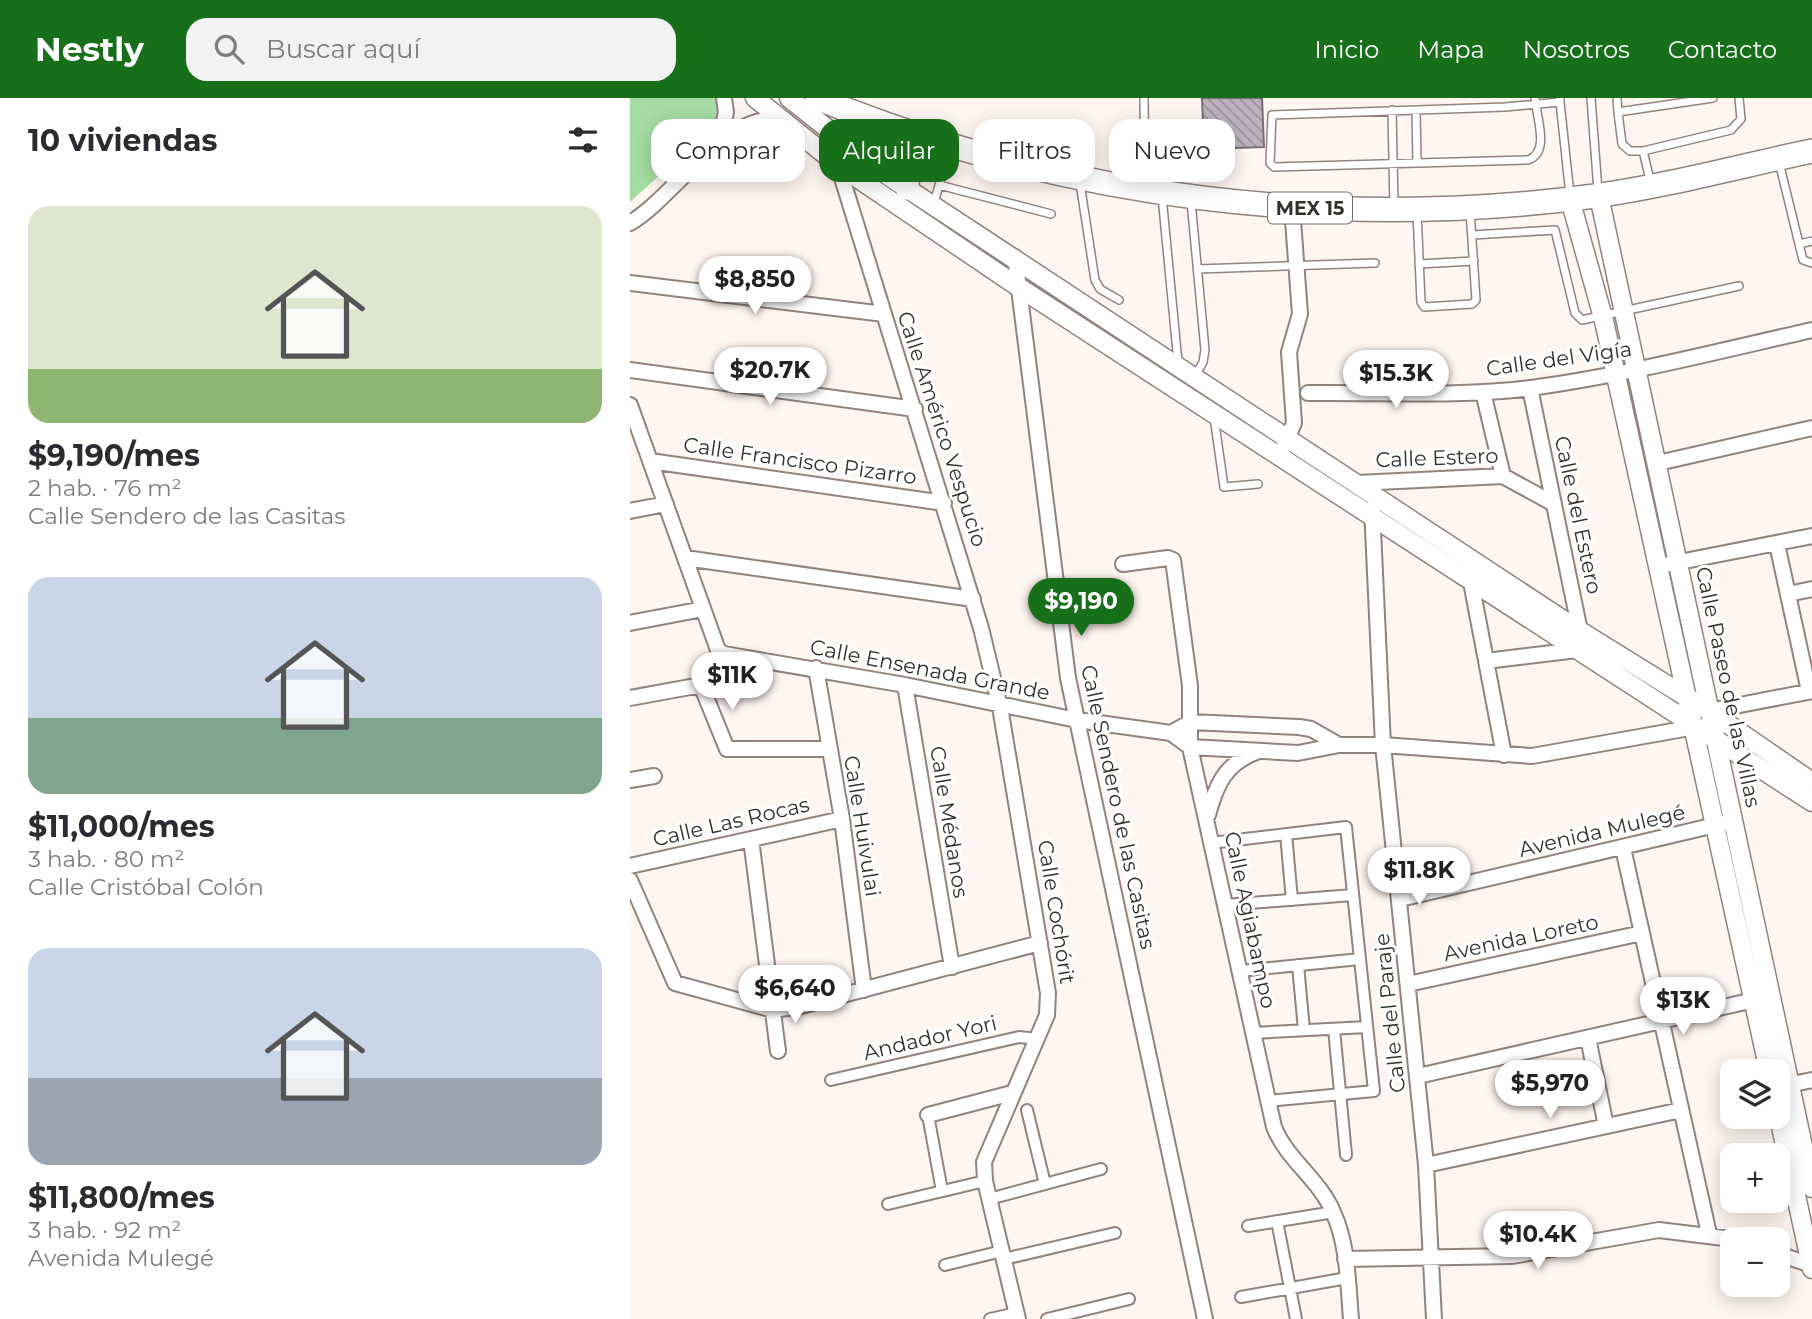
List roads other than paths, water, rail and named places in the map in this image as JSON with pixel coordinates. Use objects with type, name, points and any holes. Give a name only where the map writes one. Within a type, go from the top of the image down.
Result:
[{"type":"main road","name":"MEX 15","points":[[817,98],[873,119]]},
{"type":"main road","name":"MEX 15","points":[[1095,181],[1153,191],[1292,207],[1470,206],[1599,196],[1812,151]]},
{"type":"main road","points":[[907,182],[907,188]]},
{"type":"street","points":[[724,98],[725,119]]},
{"type":"street","points":[[755,98],[783,119]]},
{"type":"street","points":[[789,98],[847,146],[907,188],[1016,257],[1580,631],[1709,711],[1812,782]]},
{"type":"street","points":[[805,137],[819,149]]},
{"type":"street","points":[[630,223],[663,199],[680,182]]},
{"type":"street","name":"Calle Américo Vespucio","points":[[843,182],[973,599],[1000,706]]},
{"type":"street","points":[[863,182],[1020,288],[1812,802]]},
{"type":"street","name":"Calle Paseo de las Villas","points":[[1599,196],[1715,738],[1724,823]]},
{"type":"street","name":"Calle Paseo de las Villas","points":[[1570,199],[1602,315],[1695,727],[1724,823],[1777,1059]]},
{"type":"street","points":[[1280,455],[1289,437],[1295,415],[1289,352],[1300,314],[1292,207]]},
{"type":"street","name":"Calle Sendero de las Casitas","points":[[1016,257],[1068,678],[1205,1319]]},
{"type":"street","points":[[630,283],[884,314]]},
{"type":"street","name":"Calle del Vigía","points":[[1308,393],[1483,392],[1530,388],[1616,374],[1812,330]]},
{"type":"street","points":[[630,370],[915,409]]},
{"type":"street","name":"Calle del Estero","points":[[1530,388],[1580,631],[1577,650]]},
{"type":"street","points":[[1483,392],[1503,475]]},
{"type":"street","points":[[630,405],[636,436],[650,461],[703,609],[630,623]]},
{"type":"street","points":[[1658,463],[1812,428]]},
{"type":"street","name":"Calle Francisco Pizarro","points":[[650,461],[944,503]]},
{"type":"street","name":"Calle Estero","points":[[1357,483],[1503,475],[1554,504]]},
{"type":"street","name":"Calle del Paraje","points":[[1374,494],[1371,515],[1383,745],[1426,1165],[1434,1319]]},
{"type":"street","points":[[630,511],[666,504]]},
{"type":"street","points":[[1659,566],[1812,536]]},
{"type":"street","points":[[1709,711],[1810,691],[1777,544]]},
{"type":"street","points":[[685,558],[973,599]]},
{"type":"street","name":"Calle Agiabampo","points":[[1123,564],[1168,558],[1172,561],[1190,686],[1190,747],[1268,1101],[1280,1142],[1334,1212],[1345,1259],[1351,1319]]},
{"type":"street","points":[[1471,582],[1503,755]]},
{"type":"street","points":[[1788,594],[1812,589]]},
{"type":"street","name":"Calle Ensenada Grande","points":[[703,609],[718,650],[723,654],[816,668],[1077,720],[1171,733],[1190,747]]},
{"type":"street","points":[[1486,661],[1577,650]]},
{"type":"street","name":"Calle Huivulai","points":[[816,668],[842,819],[864,990]]},
{"type":"street","points":[[630,698],[699,685],[704,687],[727,749],[830,749]]},
{"type":"street","name":"Calle Médanos","points":[[905,685],[952,967]]},
{"type":"street","name":"Calle Cochórit","points":[[1000,706],[1049,1005],[1038,1039],[987,1150],[985,1181],[1018,1316]]},
{"type":"street","points":[[1171,733],[1191,722],[1299,727],[1311,729],[1339,745]]},
{"type":"street","points":[[1190,747],[1298,753],[1339,745],[1383,745],[1503,755],[1544,755],[1695,727]]},
{"type":"street","points":[[1206,820],[1215,788],[1223,775],[1234,763],[1261,751]]},
{"type":"street","points":[[630,780],[654,776]]},
{"type":"street","name":"Calle Las Rocas","points":[[630,866],[842,819]]},
{"type":"street","name":"Avenida Mulegé","points":[[1400,899],[1724,823]]},
{"type":"street","points":[[1211,843],[1346,827],[1374,1091],[1268,1101]]},
{"type":"street","points":[[1286,834],[1292,900]]},
{"type":"street","points":[[751,839],[778,1051]]},
{"type":"street","points":[[1623,848],[1709,1234]]},
{"type":"street","points":[[630,880],[675,983],[773,1010],[864,990],[1040,943]]},
{"type":"street","points":[[1225,905],[1353,895]]},
{"type":"street","name":"Avenida Loreto","points":[[1408,984],[1642,933]]},
{"type":"street","points":[[1240,971],[1360,959]]},
{"type":"street","points":[[1298,965],[1304,1030]]},
{"type":"street","points":[[1418,1076],[1762,999]]},
{"type":"street","name":"Calle Paseo de las Villas","points":[[1762,999],[1768,1059]]},
{"type":"street","points":[[1253,1033],[1367,1027]]},
{"type":"street","points":[[1334,1029],[1346,1155]]},
{"type":"street","name":"Andador Yori","points":[[831,1080],[1019,1037],[1038,1039]]},
{"type":"street","points":[[1588,1038],[1606,1126]]},
{"type":"street","points":[[1790,1085],[1812,1080]]},
{"type":"street","points":[[942,1191],[928,1115],[1012,1093]]},
{"type":"street","name":"Calle Paseo de las Villas","points":[[1790,1108],[1812,1188]]},
{"type":"street","points":[[1027,1110],[1045,1184]]},
{"type":"street","points":[[1426,1165],[1681,1111]]},
{"type":"street","points":[[1782,1129],[1812,1266]]},
{"type":"street","points":[[989,1199],[1101,1169]]},
{"type":"street","points":[[888,1204],[985,1181]]},
{"type":"street","points":[[1248,1226],[1334,1212]]},
{"type":"street","points":[[1277,1222],[1296,1319]]},
{"type":"street","points":[[1345,1259],[1534,1254],[1659,1230],[1720,1236]]},
{"type":"street","points":[[945,1265],[1115,1233]]},
{"type":"street","points":[[1790,1258],[1812,1266]]},
{"type":"street","points":[[1241,1297],[1347,1278]]},
{"type":"street","points":[[1047,1319],[1129,1299]]},
{"type":"street","points":[[990,1319],[1018,1316]]},
{"type":"lane","points":[[1144,98],[1153,191],[1178,365]]},
{"type":"lane","points":[[1592,98],[1599,196]]},
{"type":"lane","points":[[1617,98],[1622,144],[1630,151],[1643,151],[1731,130],[1741,119],[1739,98]]},
{"type":"lane","points":[[1618,112],[1713,98]]},
{"type":"lane","points":[[1536,101],[1541,149],[1535,157],[1274,167],[1270,163],[1271,116],[1416,110],[1505,102],[1560,100],[1570,199]]},
{"type":"lane","points":[[1392,110],[1393,163],[1419,264],[1424,307],[1475,302],[1470,206]]},
{"type":"lane","points":[[1416,110],[1417,163]]},
{"type":"lane","points":[[1643,151],[1651,185]]},
{"type":"lane","points":[[1778,158],[1804,262],[1812,263]]},
{"type":"lane","points":[[933,205],[939,182]]},
{"type":"lane","points":[[1081,182],[1096,285],[1119,300]]},
{"type":"lane","points":[[939,185],[1051,214]]},
{"type":"lane","points":[[1190,195],[1205,356],[1195,376]]},
{"type":"lane","points":[[1472,235],[1555,230],[1578,318],[1582,320],[1739,286]]},
{"type":"lane","points":[[1799,244],[1812,240]]},
{"type":"lane","points":[[1419,264],[1474,261]]},
{"type":"lane","points":[[1197,269],[1296,263],[1376,262]]},
{"type":"lane","points":[[1214,413],[1224,487],[1258,484]]}]
